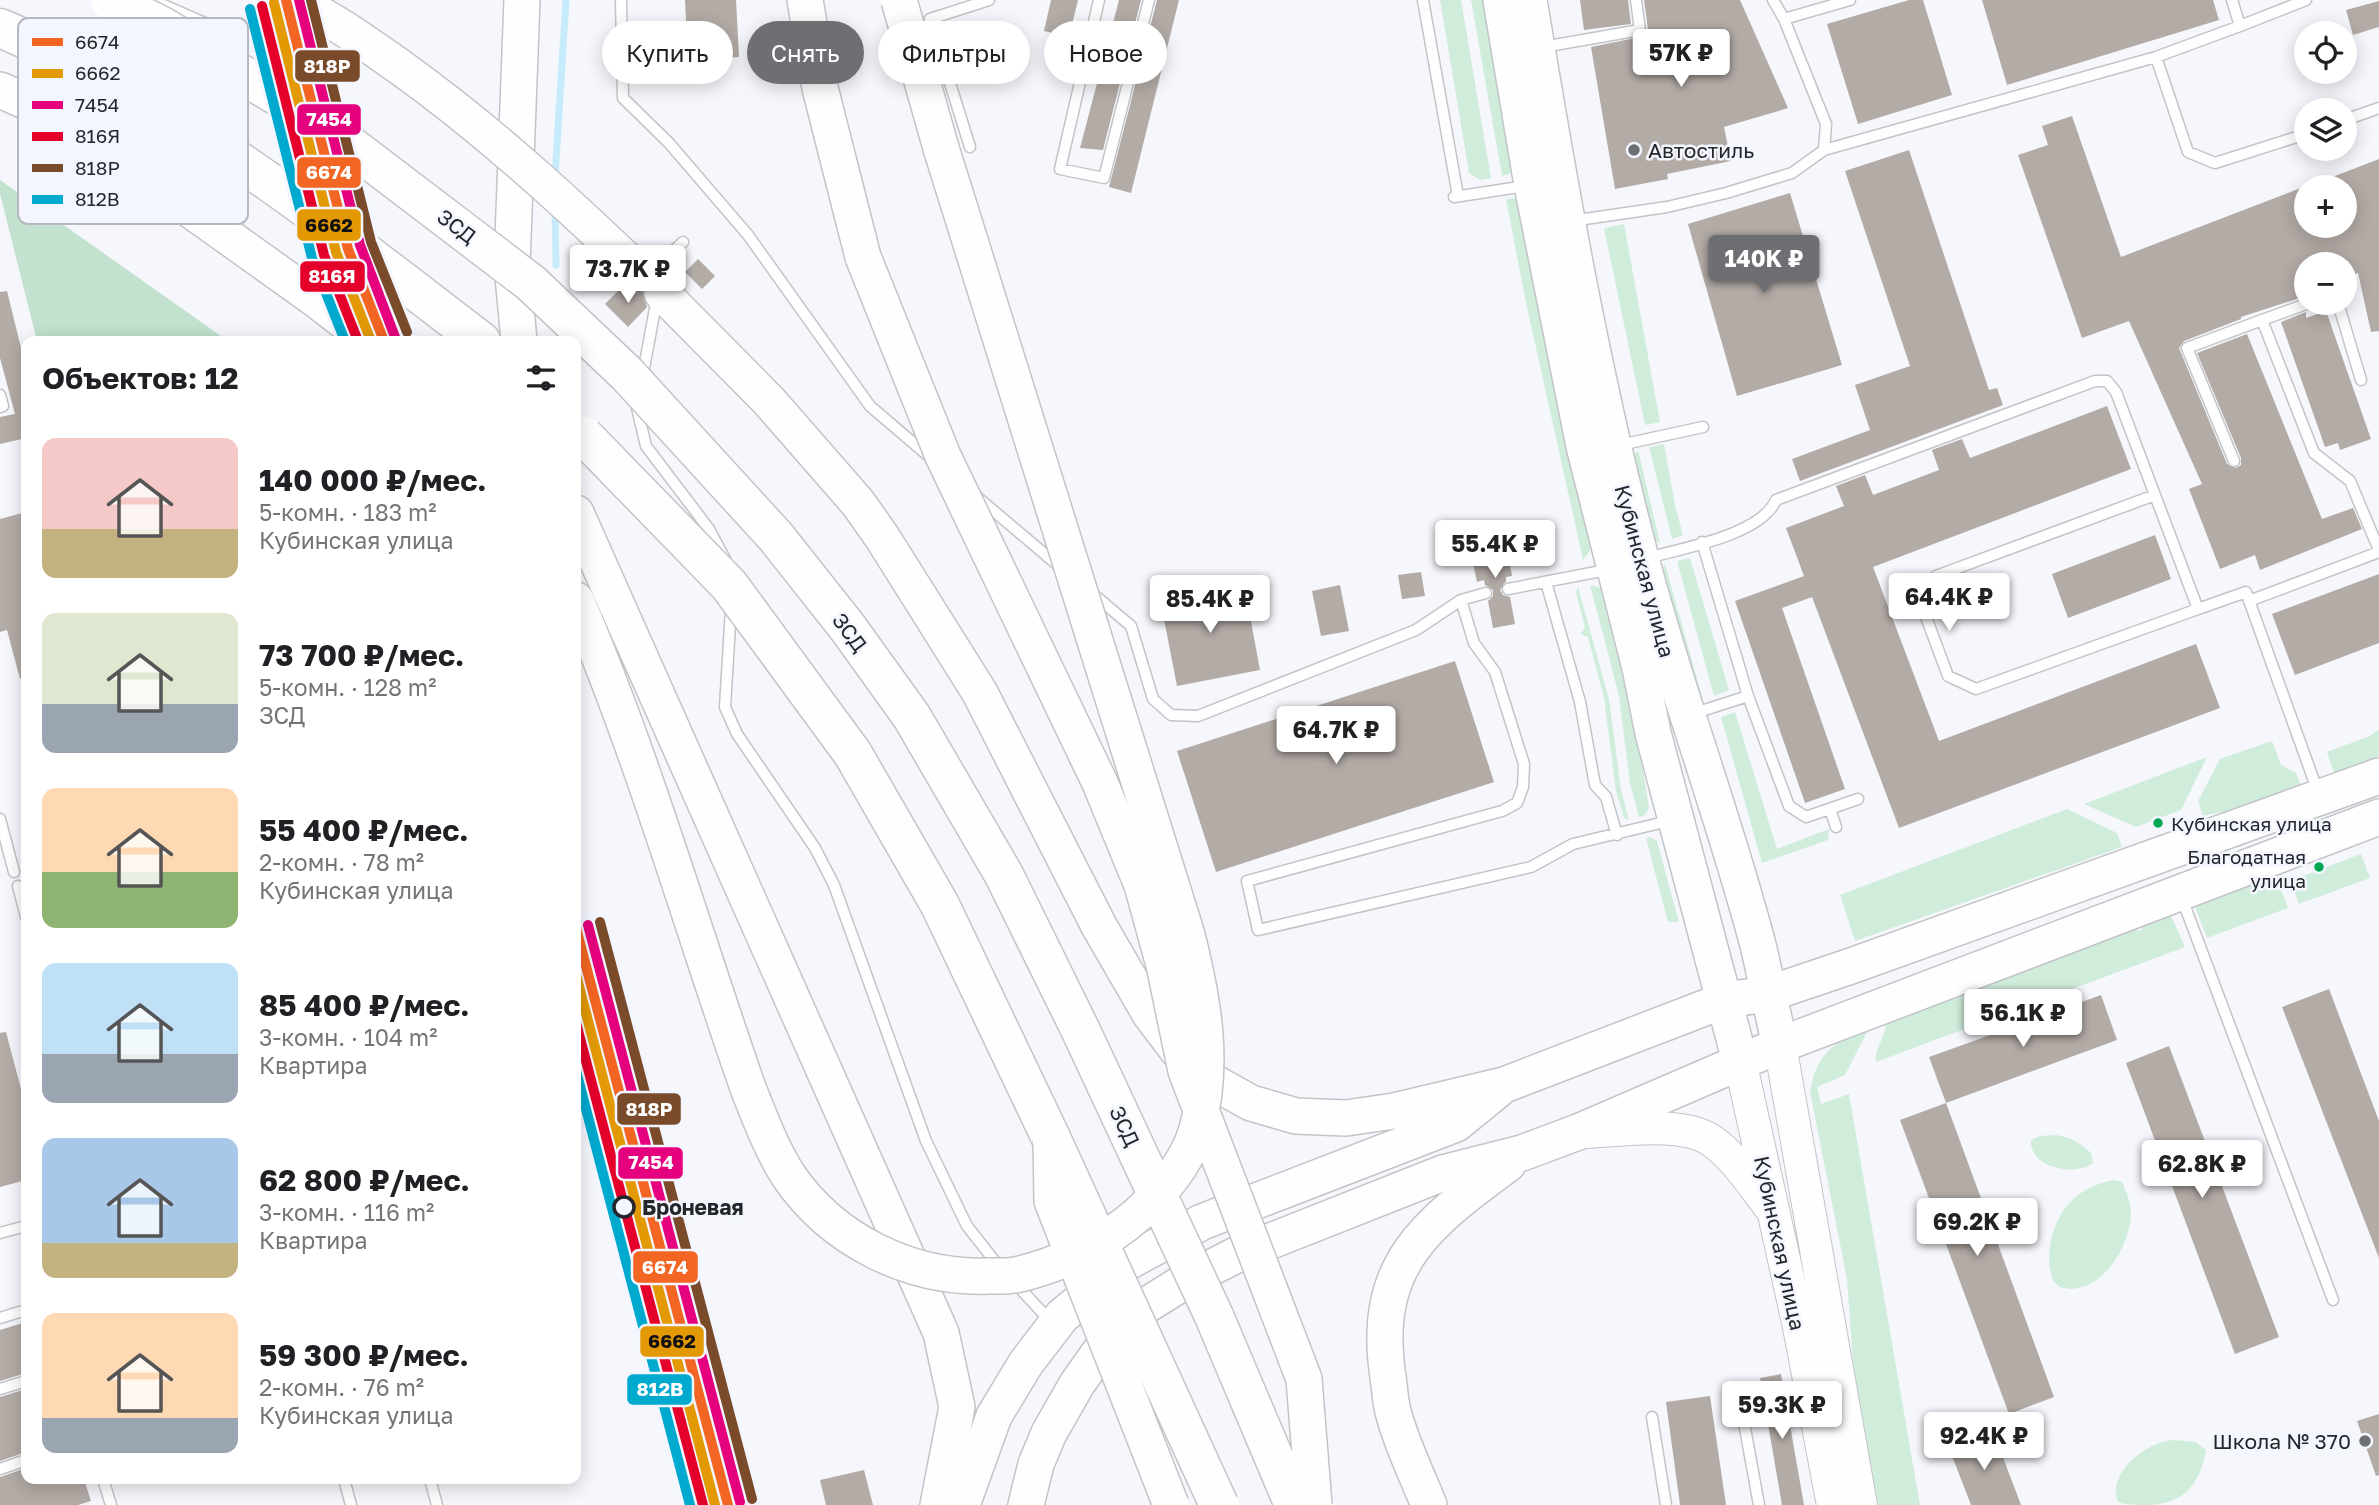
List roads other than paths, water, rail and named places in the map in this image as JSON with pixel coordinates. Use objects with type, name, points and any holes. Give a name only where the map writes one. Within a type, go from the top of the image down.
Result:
[{"type":"highway","name":"ЗСД","points":[[110,0],[146,18]]},
{"type":"highway","points":[[0,28],[18,37]]},
{"type":"highway","name":"ЗСД","points":[[248,78],[317,120],[531,283],[627,374],[776,537],[841,618],[912,717],[1004,875],[1081,1031],[1214,1316],[1294,1505]]},
{"type":"highway","points":[[248,168],[474,336]]},
{"type":"highway","points":[[581,433],[729,585],[853,754],[940,905],[1051,1138],[1219,1505]]},
{"type":"main road","points":[[292,0],[331,18],[454,106],[562,198],[769,401],[858,503],[980,693],[1099,926],[1150,1014],[1178,1051],[1214,1083],[1251,1103],[1296,1116],[1346,1118],[1394,1111],[1504,1085],[1725,1000],[1768,994],[2379,776]]},
{"type":"main road","points":[[519,336],[512,265],[522,0]]},
{"type":"main road","points":[[805,0],[820,88],[863,257],[943,456],[1100,783],[1142,885],[1164,965],[1186,1071],[1304,1379],[1314,1505]]},
{"type":"main road","points":[[581,613],[611,688],[748,1088],[768,1139],[788,1175],[814,1206],[839,1228],[887,1258],[960,1277],[1018,1275],[1087,1251],[1135,1219],[1173,1176],[1197,1132],[1205,1091],[1207,1053],[1197,976],[1149,806],[941,148],[899,0]]},
{"type":"main road","name":"Кубинская улица","points":[[1501,0],[1532,186],[1584,446],[1686,716],[1758,946],[1780,1045],[1861,1505]]},
{"type":"main road","name":"Кубинская улица","points":[[1529,0],[1566,222],[1613,446],[1628,564],[1676,819],[1740,1061],[1774,1212],[1833,1505]]},
{"type":"main road","points":[[0,90],[18,98]]},
{"type":"main road","points":[[210,224],[363,336]]},
{"type":"main road","points":[[581,524],[941,1333],[957,1406],[939,1505]]},
{"type":"main road","points":[[1026,1505],[1036,1464],[1049,1433],[1077,1384],[1108,1340],[1142,1308],[1187,1280],[1289,1231],[1443,1173],[1522,1153],[1578,1132],[1780,1045],[2379,817]]},
{"type":"main road","points":[[962,1505],[994,1416],[1026,1363],[1062,1317],[1126,1263],[1202,1222],[1456,1124],[1504,1085]]},
{"type":"main road","points":[[1578,1132],[1664,1129],[1688,1132],[1710,1139],[1727,1154],[1774,1212]]},
{"type":"main road","points":[[1051,1138],[1052,1200],[1171,1505]]},
{"type":"main road","points":[[1429,1505],[1394,1414],[1384,1351],[1389,1293],[1401,1265],[1427,1231],[1458,1201],[1522,1153]]},
{"type":"lane","points":[[152,0],[193,18]]},
{"type":"lane","points":[[621,0],[623,98],[669,143],[748,235],[870,406],[1131,626],[1153,699],[1171,715],[1198,716],[1416,630],[1461,600],[1486,593]]},
{"type":"lane","points":[[970,147],[930,19],[989,0]]},
{"type":"lane","points":[[1099,0],[1059,169],[1104,178],[1149,0]]},
{"type":"lane","points":[[1423,0],[1456,196],[1532,186]]},
{"type":"lane","points":[[1537,48],[1640,30],[1636,0]]},
{"type":"lane","points":[[1773,0],[1784,19],[1826,124],[1824,150]]},
{"type":"lane","points":[[1784,19],[1850,0]]},
{"type":"lane","points":[[2232,0],[2240,26]]},
{"type":"lane","points":[[1566,222],[1667,207],[1726,193],[1792,173],[1824,150],[2156,57],[2306,0]]},
{"type":"lane","points":[[2156,57],[2188,152],[2216,163],[2294,138]]},
{"type":"lane","points":[[2357,116],[2379,108]]},
{"type":"lane","points":[[683,242],[664,260],[637,408],[646,446],[709,529],[730,569],[731,628],[725,707],[737,734],[816,848],[834,886],[926,1141],[962,1217],[996,1263],[1054,1326]]},
{"type":"lane","points":[[2234,461],[2188,348],[2294,308]]},
{"type":"lane","points":[[2342,315],[2361,380]]},
{"type":"lane","points":[[2249,601],[2379,551],[2350,481],[2314,453],[2262,320]]},
{"type":"lane","points":[[1508,589],[1628,564],[1702,542],[1761,520],[1771,511],[1776,500],[2095,381],[2107,381],[2116,392],[2198,609]]},
{"type":"lane","points":[[0,395],[3,406],[0,407]]},
{"type":"lane","points":[[1613,446],[1703,427]]},
{"type":"lane","points":[[2155,495],[1936,576],[1922,606],[1948,676],[1976,689],[2246,592],[2320,798]]},
{"type":"lane","points":[[1702,542],[1748,696],[1788,806],[1806,817],[1858,799]]},
{"type":"lane","points":[[1546,582],[1580,702],[1595,785],[1606,797],[1617,835]]},
{"type":"lane","points":[[1461,600],[1474,643],[1494,672],[1524,764],[1523,787],[1517,803],[1502,811],[1247,880],[1258,930],[1531,867],[1573,844],[1676,819]]},
{"type":"lane","points":[[1686,716],[1748,696]]},
{"type":"lane","points":[[1830,809],[1836,827]]},
{"type":"lane","points":[[0,819],[14,872]]},
{"type":"lane","points":[[18,886],[21,898]]},
{"type":"lane","points":[[2179,893],[2333,1300]]},
{"type":"lane","points":[[0,1233],[21,1227]]},
{"type":"lane","points":[[0,1318],[21,1312]]},
{"type":"lane","points":[[0,1389],[21,1383]]},
{"type":"lane","points":[[1741,1406],[1759,1505]]},
{"type":"lane","points":[[1652,1417],[1666,1505]]},
{"type":"lane","points":[[0,1469],[21,1462]]},
{"type":"lane","points":[[105,1484],[111,1505]]},
{"type":"lane","points":[[346,1484],[352,1505]]},
{"type":"lane","points":[[432,1484],[438,1505]]},
{"type":"waterway","points":[[555,177],[566,0]]},
{"type":"waterway","points":[[555,210],[556,265]]},
{"type":"railway","points":[[266,0],[287,75]]},
{"type":"railway","points":[[332,0],[361,87]]},
{"type":"place","name":"Автостиль","points":[[1634,150]]},
{"type":"place","name":"Кубинская улица","points":[[2158,823]]},
{"type":"place","name":"Благодатная улица","points":[[2319,867]]},
{"type":"place","name":"Броневая","points":[[624,1207]]},
{"type":"place","name":"Школа № 370","points":[[2365,1441]]}]
